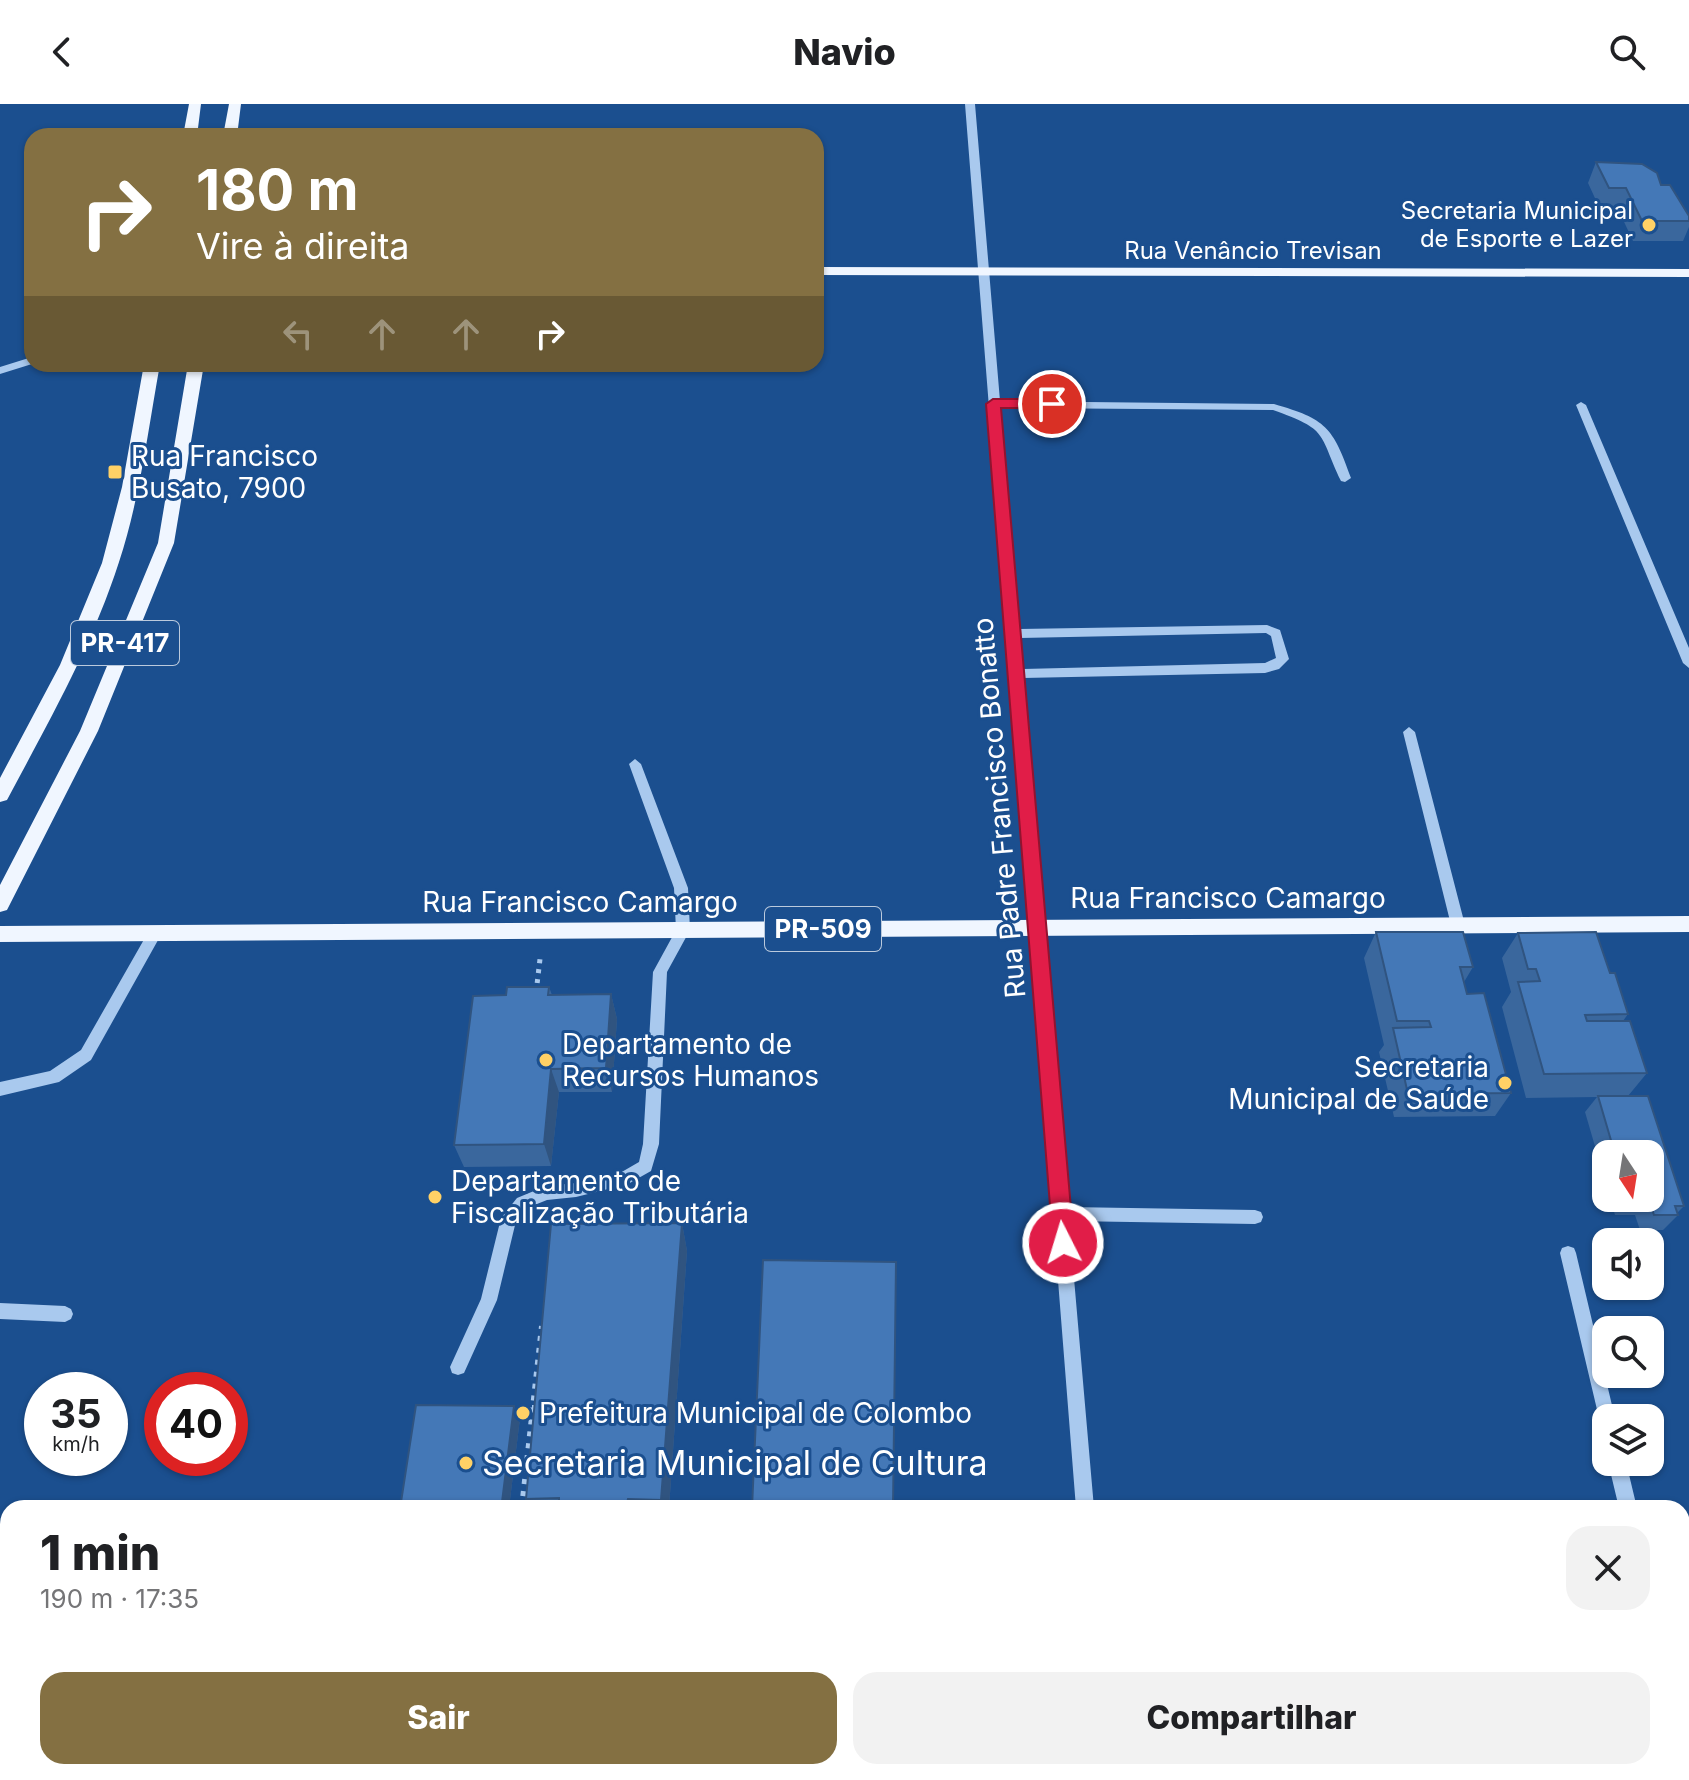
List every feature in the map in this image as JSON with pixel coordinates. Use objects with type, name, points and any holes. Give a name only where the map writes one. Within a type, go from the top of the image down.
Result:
[{"type":"main road","points":[[191,128],[195,104]]},
{"type":"main road","points":[[231,128],[235,104]]},
{"type":"main road","name":"Rua Venâncio Trevisan","points":[[824,271],[1689,273]]},
{"type":"main road","name":"PR-417","points":[[0,795],[63,679],[97,600],[121,527],[150,372]]},
{"type":"main road","name":"PR-417","points":[[0,904],[89,731],[166,543],[195,372]]},
{"type":"main road","name":"Rua Francisco Camargo","points":[[0,934],[1689,924]]},
{"type":"street","name":"Rua Padre Francisco Bonatto","points":[[970,104],[1084,1500]]},
{"type":"street","points":[[0,371],[24,363]]},
{"type":"street","points":[[993,404],[1274,407],[1312,420],[1330,435],[1345,478]]},
{"type":"street","points":[[1581,405],[1689,663]]},
{"type":"street","points":[[1013,634],[1267,629],[1276,633],[1283,659],[1275,666],[1265,668],[1016,674]]},
{"type":"street","points":[[1409,732],[1458,925]]},
{"type":"street","points":[[458,1367],[489,1300],[509,1218],[522,1203],[546,1193],[576,1190],[623,1179],[646,1166],[651,1144],[660,972],[683,930],[681,888],[635,764]]},
{"type":"street","points":[[0,1089],[54,1077],[86,1055],[155,933]]},
{"type":"street","points":[[1061,1214],[1255,1217]]},
{"type":"street","points":[[1568,1253],[1604,1404]]},
{"type":"street","points":[[0,1311],[65,1314]]},
{"type":"street","points":[[1620,1476],[1626,1500]]},
{"type":"path","points":[[536,999],[544,930]]},
{"type":"path","points":[[523,1500],[543,1320]]},
{"type":"path","points":[[501,1407],[547,1408]]},
{"type":"building","points":[[1596,162],[1642,164],[1657,173],[1661,185],[1670,185],[1689,221],[1642,221],[1626,188],[1609,188]]},
{"type":"building","points":[[1376,932],[1463,932],[1473,967],[1460,967],[1467,994],[1484,993],[1511,1093],[1408,1094],[1393,1028],[1431,1027],[1429,1021],[1397,1021]]},
{"type":"building","points":[[1596,932],[1610,973],[1615,973],[1628,1014],[1585,1015],[1587,1021],[1630,1021],[1647,1073],[1544,1074],[1518,982],[1540,981],[1536,969],[1528,969],[1518,933]]},
{"type":"building","name":"Departamento de Recursos Humanos","points":[[507,987],[549,987],[548,995],[611,994],[606,1068],[551,1069],[544,1144],[454,1145],[473,996],[506,995]]},
{"type":"building","points":[[1598,1096],[1648,1096],[1662,1140],[1611,1140]]},
{"type":"building","points":[[1664,1145],[1684,1206],[1675,1206],[1678,1215],[1654,1215],[1653,1212],[1664,1212]]},
{"type":"building","points":[[682,1223],[661,1500],[526,1499],[551,1224]]},
{"type":"building","points":[[763,1260],[896,1262],[893,1500],[752,1500]]},
{"type":"building","name":"Secretaria Municipal de Cultura","points":[[416,1405],[514,1406],[502,1500],[401,1500]]},
{"type":"place","name":"Secretaria Municipal de Esporte e Lazer","points":[[1649,225]]},
{"type":"place","name":"Rua Francisco Busato, 7900","points":[[115,472]]},
{"type":"place","name":"Departamento de Recursos Humanos","points":[[546,1060]]},
{"type":"place","name":"Secretaria Municipal de Saúde","points":[[1505,1083]]},
{"type":"place","name":"Departamento de Fiscalização Tributária","points":[[435,1197]]},
{"type":"place","name":"Prefeitura Municipal de Colombo","points":[[523,1413]]},
{"type":"place","name":"Secretaria Municipal de Cultura","points":[[466,1463]]},
{"type":"route","points":[[1052,404],[993,404],[1063,1243]]}]
